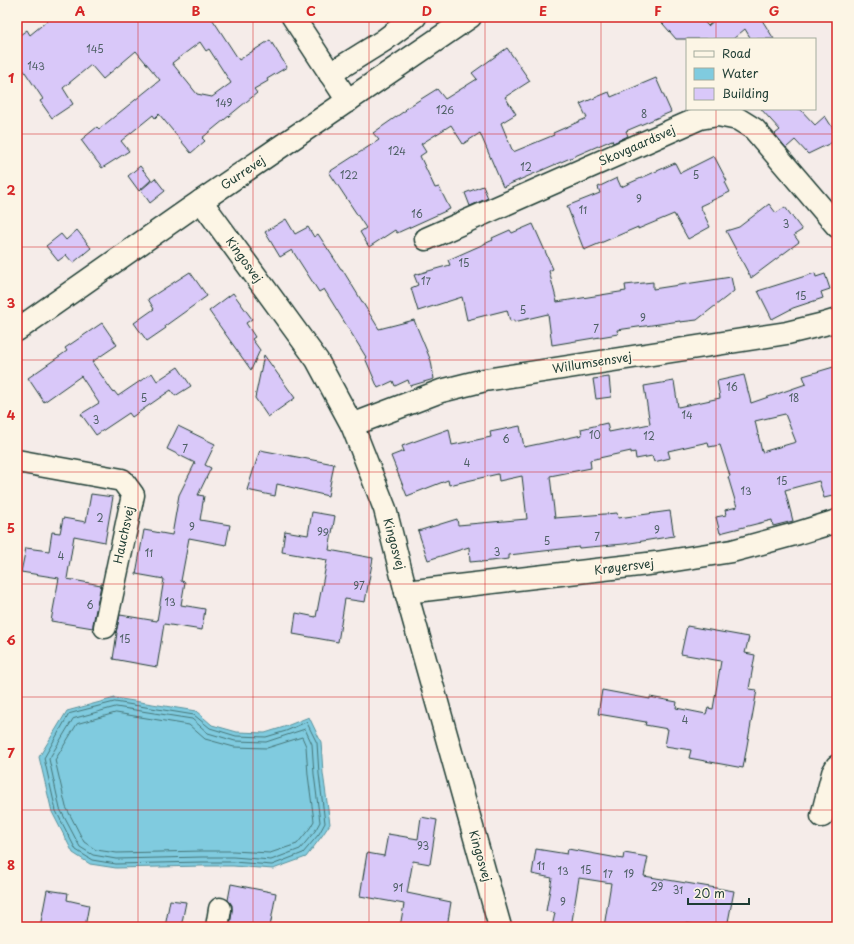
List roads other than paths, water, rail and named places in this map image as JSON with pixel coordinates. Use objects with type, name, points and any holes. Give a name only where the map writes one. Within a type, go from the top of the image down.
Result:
[{"type":"street","points":[[293,17],[348,101]]},
{"type":"street","points":[[330,74],[383,42],[415,17]]},
{"type":"street","name":"Gurrevej","points":[[17,330],[201,201],[470,17]]},
{"type":"street","name":"Skovgaardsvej","points":[[426,239],[700,118],[718,115],[738,119],[754,129],[837,226]]},
{"type":"street","name":"Kingosvej","points":[[201,201],[317,360],[352,425],[385,509],[406,592],[500,927]]},
{"type":"street","name":"Willumsensvej","points":[[352,425],[441,391],[485,380],[787,333],[837,320]]},
{"type":"street","name":"Hauchsvej","points":[[17,461],[122,480],[133,495],[105,627]]},
{"type":"street","name":"Krøyersvej","points":[[406,592],[656,563],[724,552],[795,534],[837,520]]},
{"type":"street","points":[[822,816],[833,773],[837,766]]},
{"type":"water","points":[[115,698],[196,711],[212,725],[237,732],[265,733],[309,717],[321,742],[323,773],[330,824],[306,857],[273,869],[233,866],[116,868],[90,864],[73,853],[52,812],[39,757],[67,711]]}]
